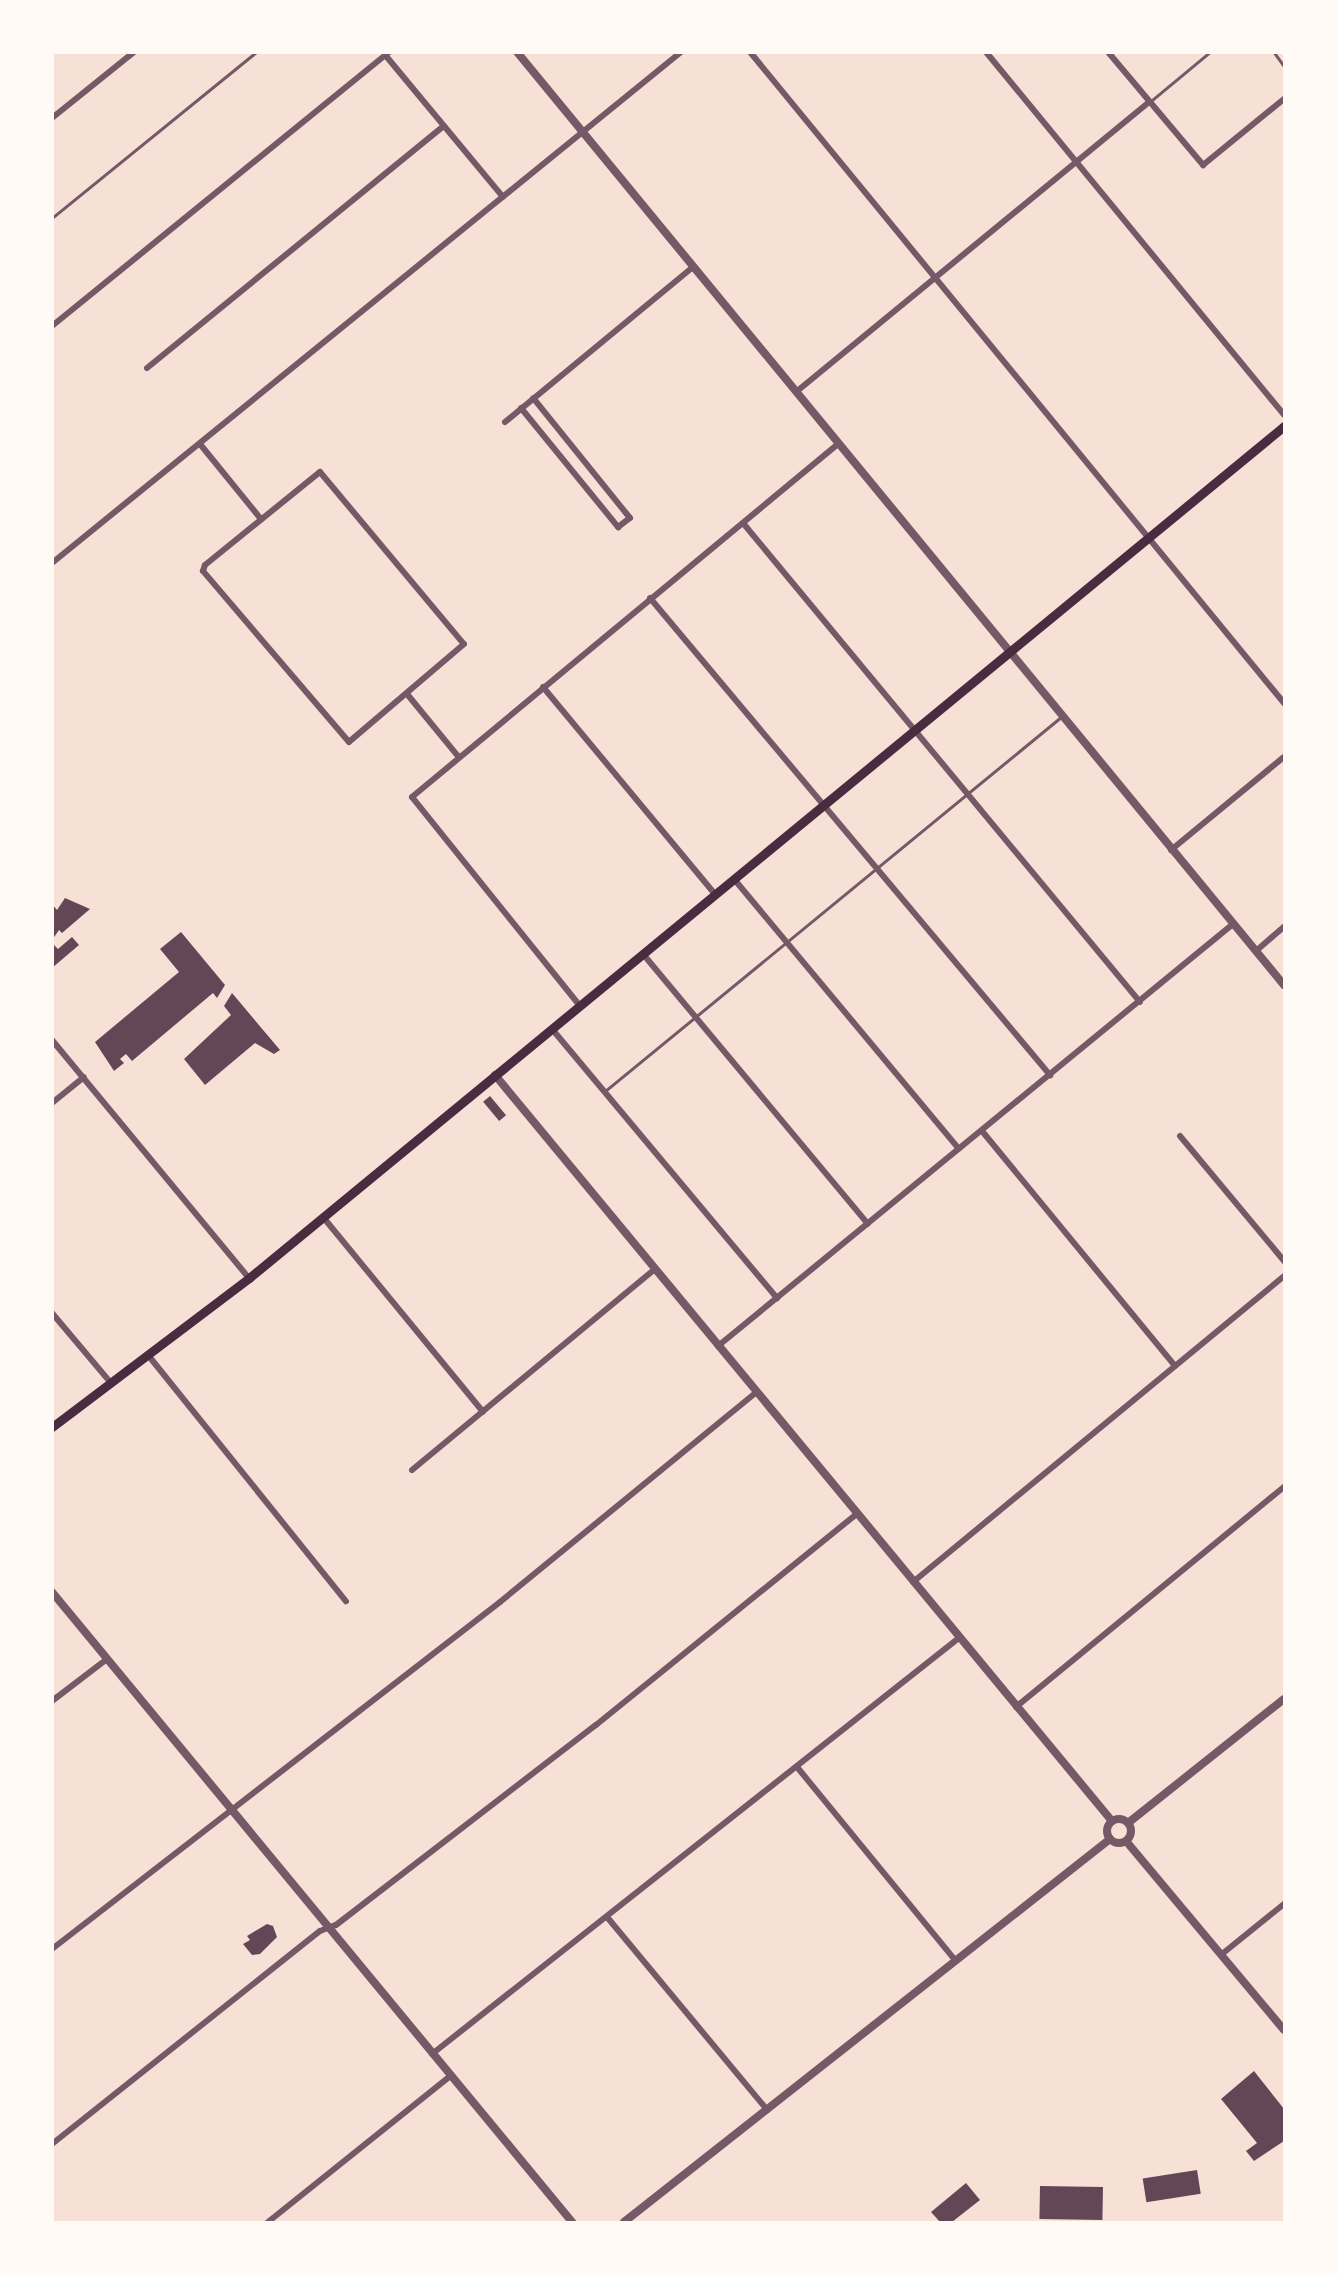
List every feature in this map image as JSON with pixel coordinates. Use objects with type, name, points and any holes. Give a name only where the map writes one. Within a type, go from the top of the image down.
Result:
[{"type":"main road","points":[[52,1427],[249,1278],[1284,426]]},
{"type":"street","points":[[52,118],[134,52]]},
{"type":"street","points":[[517,52],[1284,985]]},
{"type":"street","points":[[52,563],[681,52]]},
{"type":"street","points":[[750,52],[1284,703]]},
{"type":"street","points":[[986,52],[1284,415]]},
{"type":"street","points":[[1108,52],[1148,103],[1203,165],[1284,99]]},
{"type":"street","points":[[52,326],[388,54],[503,197]]},
{"type":"street","points":[[796,392],[1148,103]]},
{"type":"street","points":[[147,368],[444,126]]},
{"type":"street","points":[[505,422],[693,267]]},
{"type":"street","points":[[521,408],[618,527],[630,517],[533,398]]},
{"type":"street","points":[[200,444],[261,519]]},
{"type":"street","points":[[580,1006],[412,797],[458,756],[838,444]]},
{"type":"street","points":[[322,472],[463,640],[462,648],[407,694],[351,741],[343,740],[205,575],[205,565],[322,472]]},
{"type":"street","points":[[743,523],[1140,1002]]},
{"type":"street","points":[[650,598],[1050,1075]]},
{"type":"street","points":[[543,687],[715,894]]},
{"type":"street","points":[[407,694],[458,756]]},
{"type":"street","points":[[1171,850],[1284,757]]},
{"type":"street","points":[[734,879],[959,1149]]},
{"type":"street","points":[[718,1346],[1233,924]]},
{"type":"street","points":[[1256,951],[1284,927]]},
{"type":"street","points":[[642,954],[868,1224]]},
{"type":"street","points":[[552,1029],[777,1298]]},
{"type":"street","points":[[52,1040],[249,1278]]},
{"type":"street","points":[[495,1075],[1112,1821],[1128,1823],[1284,1699]]},
{"type":"street","points":[[52,1103],[84,1077]]},
{"type":"street","points":[[982,1131],[1175,1366]]},
{"type":"street","points":[[1180,1136],[1284,1261]]},
{"type":"street","points":[[323,1217],[483,1412]]},
{"type":"street","points":[[412,1470],[655,1269]]},
{"type":"street","points":[[913,1582],[1284,1276]]},
{"type":"street","points":[[52,1313],[111,1383]]},
{"type":"street","points":[[148,1355],[346,1601]]},
{"type":"street","points":[[52,1949],[229,1808],[500,1602],[757,1392]]},
{"type":"street","points":[[1016,1707],[1284,1487]]},
{"type":"street","points":[[52,2144],[596,1725],[857,1514]]},
{"type":"street","points":[[52,1592],[572,2222]]},
{"type":"street","points":[[432,2054],[959,1638]]},
{"type":"street","points":[[52,1701],[107,1659]]},
{"type":"street","points":[[797,1767],[955,1960]]},
{"type":"street","points":[[1110,1839],[1107,1832],[1112,1821]]},
{"type":"street","points":[[1126,1841],[1131,1834],[1128,1823]]},
{"type":"street","points":[[624,2222],[1110,1839],[1126,1841],[1284,2030]]},
{"type":"street","points":[[1222,1954],[1284,1904]]},
{"type":"street","points":[[607,1917],[767,2110]]},
{"type":"street","points":[[268,2222],[450,2076]]},
{"type":"lane","points":[[52,218],[256,52]]},
{"type":"lane","points":[[1148,103],[1210,52]]},
{"type":"lane","points":[[1274,52],[1284,66]]},
{"type":"lane","points":[[604,1092],[1061,717]]},
{"type":"building","points":[[65,898],[90,909],[62,933],[59,930],[52,940],[52,904],[57,910]]},
{"type":"building","points":[[181,932],[225,985],[217,998],[213,993],[132,1061],[126,1054],[120,1059],[124,1063],[114,1071],[95,1042],[179,972],[160,949]]},
{"type":"building","points":[[72,937],[79,945],[52,968],[52,943],[58,949]]},
{"type":"building","points":[[232,993],[280,1050],[274,1054],[255,1043],[205,1085],[184,1059],[231,1015],[224,1006]]},
{"type":"building","points":[[490,1096],[506,1115],[499,1121],[483,1102]]},
{"type":"building","points":[[267,1924],[273,1926],[277,1937],[260,1954],[252,1955],[243,1944],[250,1940],[247,1936]]},
{"type":"building","points":[[1254,2071],[1284,2109],[1284,2141],[1254,2161],[1246,2151],[1257,2143],[1221,2099]]},
{"type":"building","points":[[1197,2170],[1201,2194],[1146,2202],[1143,2179]]},
{"type":"building","points":[[966,2183],[980,2200],[952,2222],[940,2222],[931,2212]]},
{"type":"building","points":[[1040,2186],[1103,2187],[1102,2220],[1039,2219]]}]
